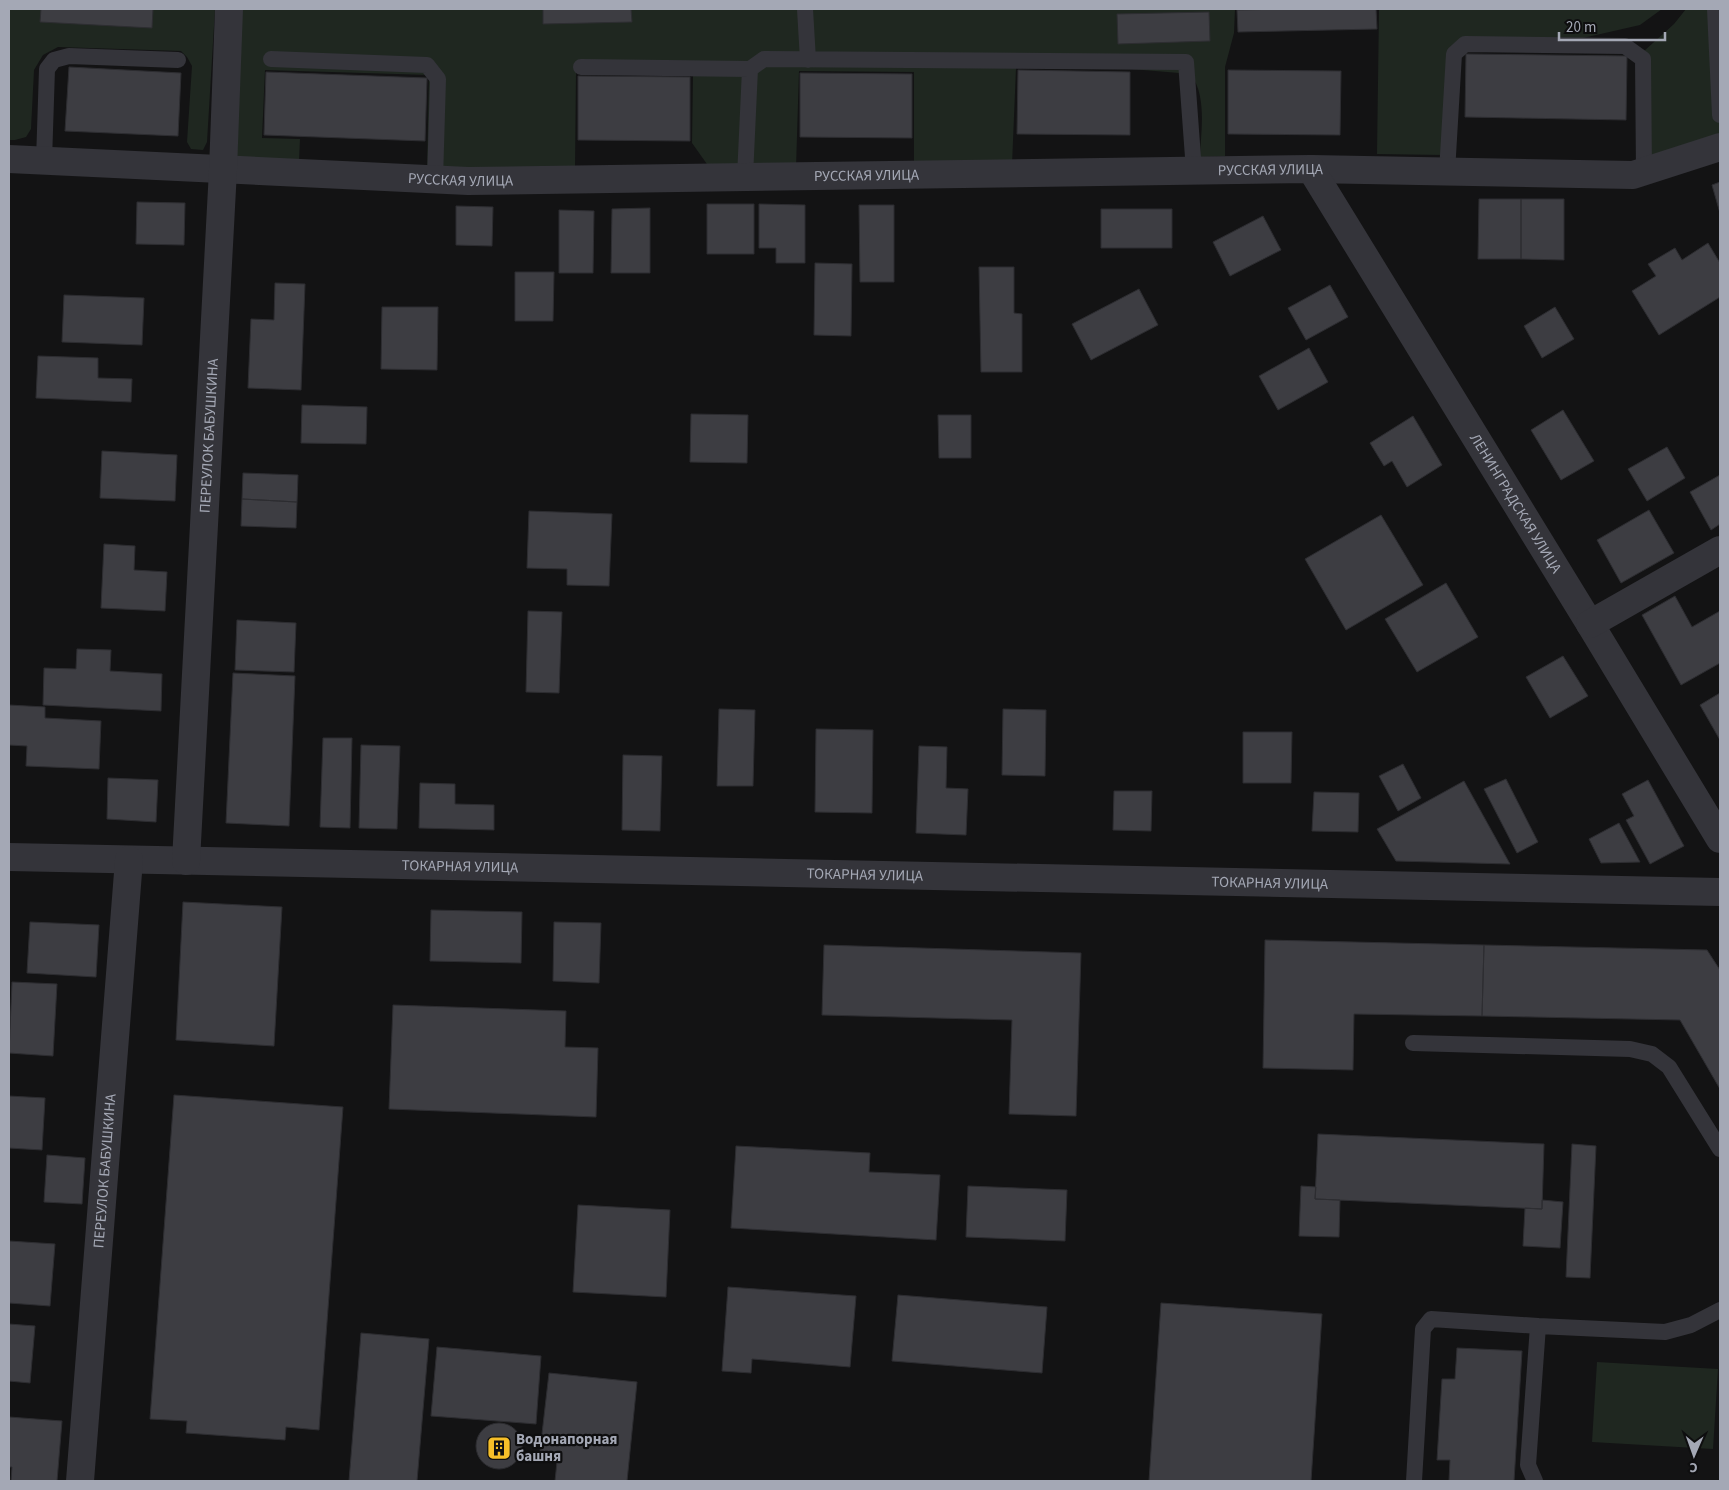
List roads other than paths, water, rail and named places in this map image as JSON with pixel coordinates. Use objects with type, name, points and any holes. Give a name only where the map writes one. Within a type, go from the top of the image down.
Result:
[{"type":"street","name":"ПЕРЕУЛОК БАБУШКИНА","points":[[186,861],[223,170],[229,9]]},
{"type":"street","name":"РУССКАЯ УЛИЦА","points":[[9,159],[468,181],[1311,169],[1633,175],[1720,147]]},
{"type":"street","name":"ЛЕНИНГРАДСКАЯ УЛИЦА","points":[[1311,169],[1720,839]]},
{"type":"street","points":[[1590,624],[1720,550]]},
{"type":"street","name":"ТОКАРНАЯ УЛИЦА","points":[[9,857],[1720,892]]},
{"type":"street","name":"ПЕРЕУЛОК БАБУШКИНА","points":[[80,1481],[129,860]]},
{"type":"lane","points":[[804,9],[808,60]]},
{"type":"lane","points":[[1715,9],[1720,115]]},
{"type":"lane","points":[[1447,172],[1454,54],[1465,44],[1625,46],[1644,59],[1644,172]]},
{"type":"lane","points":[[44,161],[47,69],[54,60],[69,56],[178,60]]},
{"type":"lane","points":[[271,59],[427,65],[438,79],[435,180]]},
{"type":"lane","points":[[581,67],[750,69],[764,59],[1186,62],[1194,171]]},
{"type":"lane","points":[[745,177],[750,69]]},
{"type":"lane","points":[[1413,1044],[1630,1049],[1652,1054],[1669,1066],[1720,1149]]},
{"type":"lane","points":[[1414,1481],[1423,1329],[1431,1319],[1665,1332],[1691,1325],[1720,1310]]},
{"type":"lane","points":[[1535,1481],[1528,1465],[1538,1326]]},
{"type":"place","name":"Водонапорная башня","points":[[499,1448]]}]
